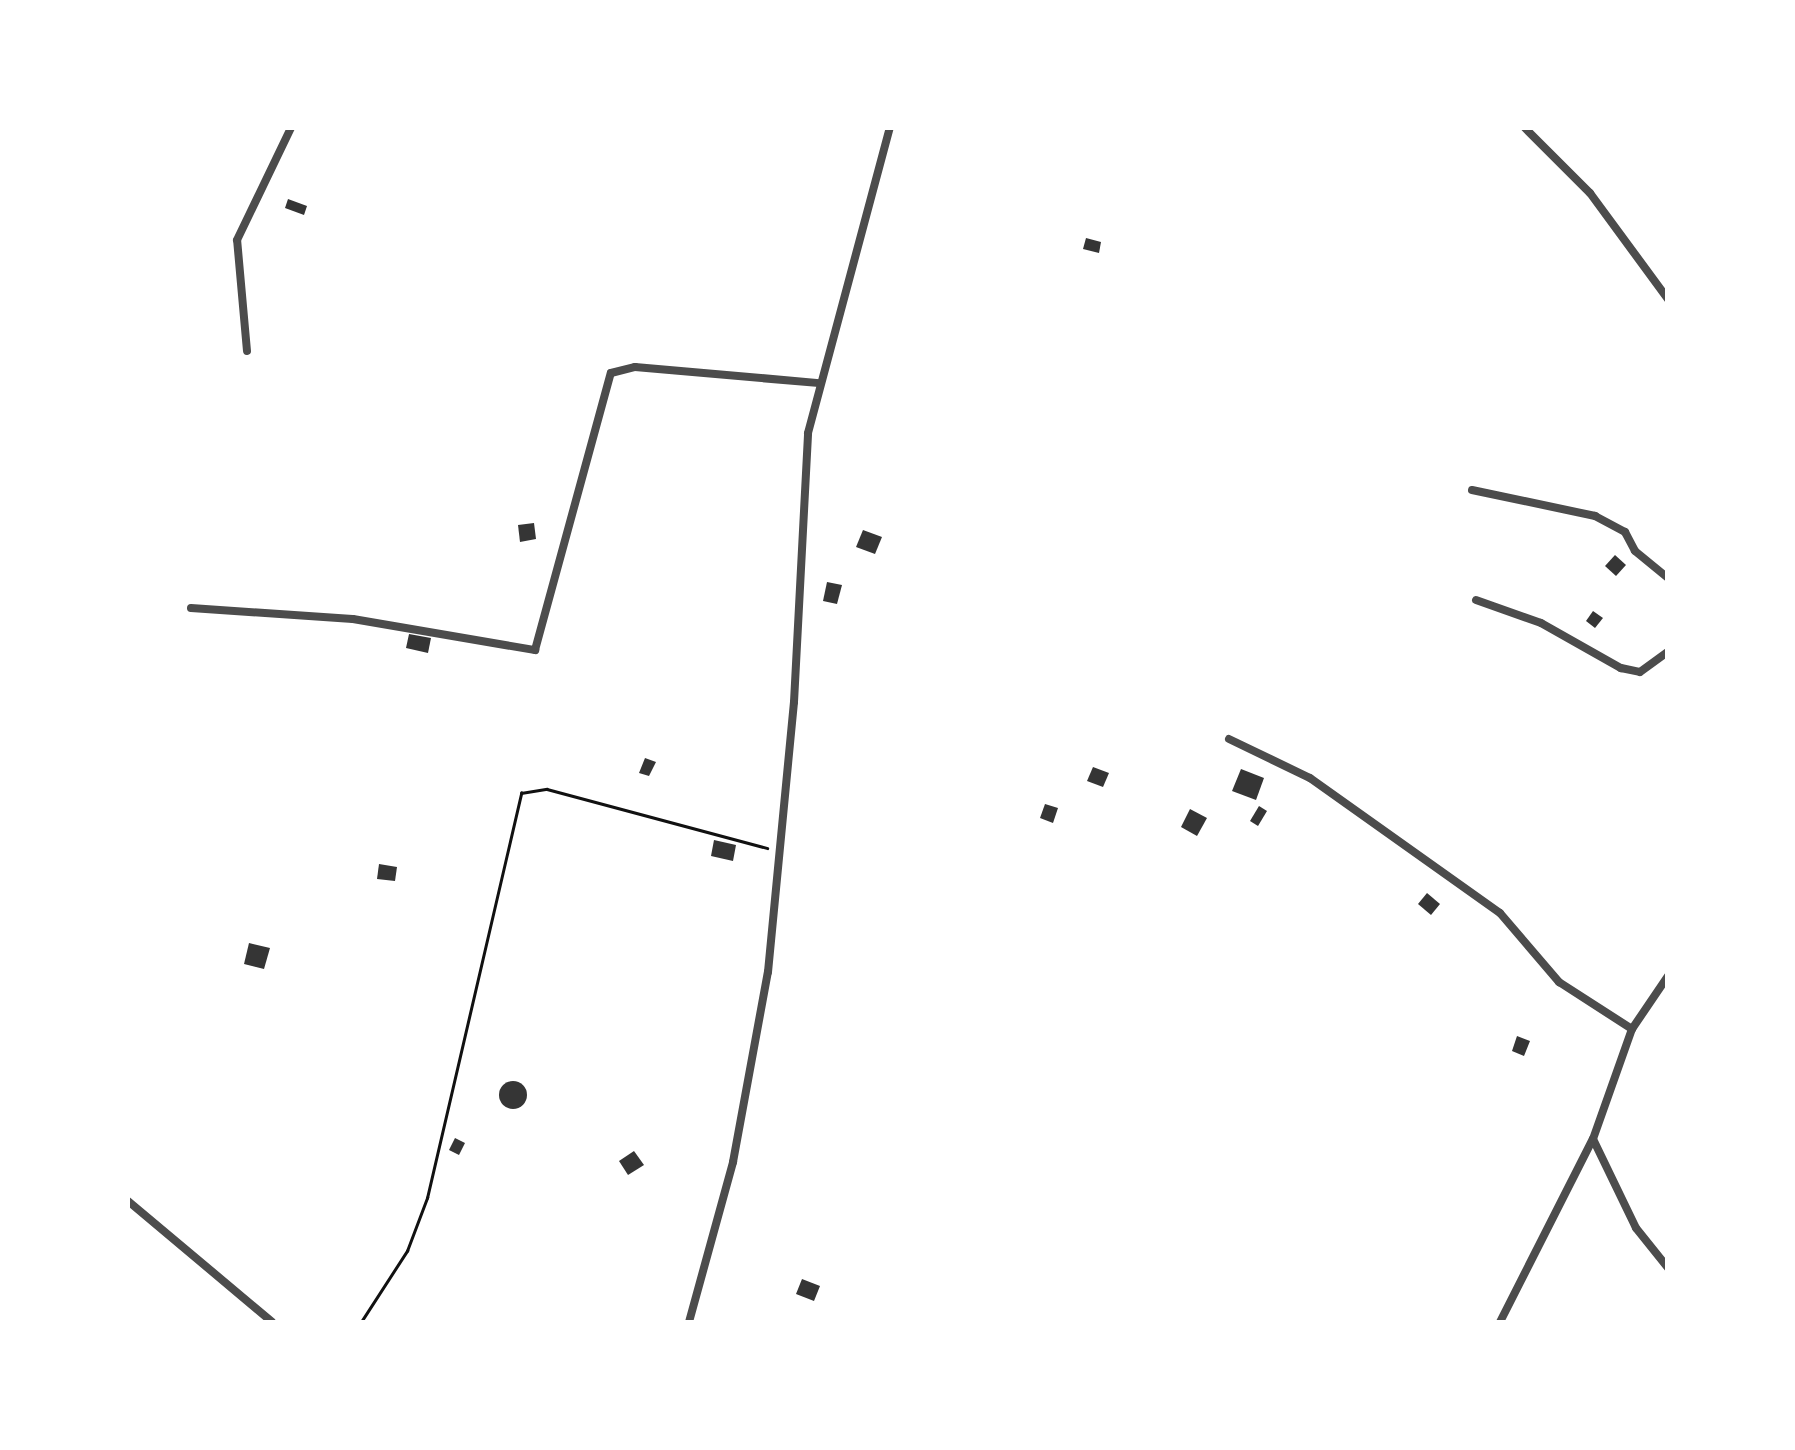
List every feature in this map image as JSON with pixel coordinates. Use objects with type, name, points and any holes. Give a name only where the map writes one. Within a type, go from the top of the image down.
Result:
[{"type":"street","points":[[247,351],[237,240],[291,128]]},
{"type":"street","points":[[690,1322],[754,1055],[794,702],[801,487],[819,383],[890,128]]},
{"type":"street","points":[[1525,128],[1590,193],[1668,299]]},
{"type":"street","points":[[191,608],[353,620],[535,650],[611,373],[635,367],[819,383]]},
{"type":"street","points":[[1472,490],[1595,516],[1624,532],[1635,551],[1668,578]]},
{"type":"street","points":[[1476,600],[1541,624],[1622,668],[1640,672],[1668,652]]},
{"type":"street","points":[[1228,739],[1310,778],[1500,913],[1558,982],[1632,1029]]},
{"type":"street","points":[[1500,1322],[1593,1139],[1632,1029],[1668,976]]},
{"type":"street","points":[[1593,1139],[1636,1228],[1668,1268]]},
{"type":"street","points":[[128,1201],[272,1322]]},
{"type":"path","points":[[361,1322],[407,1251],[427,1198],[521,792],[547,790],[780,851]]},
{"type":"building","points":[[288,199],[307,206],[304,215],[285,208]]},
{"type":"building","points":[[1086,238],[1101,242],[1099,253],[1083,249]]},
{"type":"building","points":[[534,523],[536,539],[520,542],[518,525]]},
{"type":"building","points":[[863,530],[882,537],[875,554],[856,547]]},
{"type":"building","points":[[1615,555],[1626,565],[1616,576],[1605,566]]},
{"type":"building","points":[[827,582],[842,585],[837,604],[823,601]]},
{"type":"building","points":[[1593,611],[1603,618],[1595,628],[1586,621]]},
{"type":"building","points":[[409,634],[431,638],[428,653],[406,648]]},
{"type":"building","points":[[645,758],[656,762],[649,776],[639,773]]},
{"type":"building","points":[[1093,767],[1109,773],[1103,787],[1087,781]]},
{"type":"building","points":[[1241,769],[1264,778],[1256,800],[1232,791]]},
{"type":"building","points":[[1045,804],[1058,808],[1053,823],[1040,818]]},
{"type":"building","points":[[1259,806],[1267,811],[1258,826],[1250,821]]},
{"type":"building","points":[[1190,809],[1207,818],[1197,836],[1181,827]]},
{"type":"building","points":[[714,840],[736,845],[733,861],[711,856]]},
{"type":"building","points":[[379,864],[397,867],[395,881],[377,879]]},
{"type":"building","points":[[1427,893],[1440,904],[1431,915],[1418,904]]},
{"type":"building","points":[[249,943],[270,948],[264,969],[244,964]]},
{"type":"building","points":[[1517,1036],[1530,1041],[1524,1056],[1512,1051]]},
{"type":"building","points":[[513,1081],[523,1085],[527,1095],[523,1105],[513,1109],[503,1105],[499,1095],[503,1085]]},
{"type":"building","points":[[455,1138],[465,1143],[459,1155],[449,1150]]},
{"type":"building","points":[[634,1151],[644,1165],[628,1175],[619,1161]]},
{"type":"building","points":[[802,1279],[820,1286],[814,1301],[796,1294]]}]
